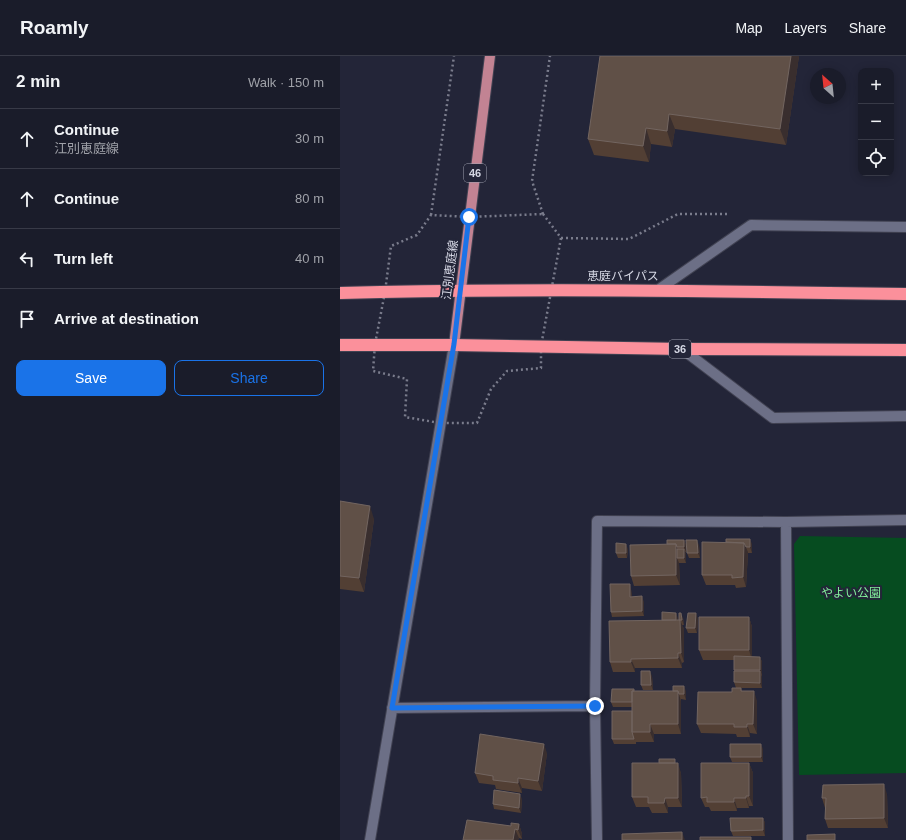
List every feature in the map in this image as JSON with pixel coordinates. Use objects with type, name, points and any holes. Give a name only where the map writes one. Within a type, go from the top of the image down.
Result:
[{"type":"highway","name":"恵庭バイパス","points":[[340,293],[460,290],[658,290],[906,294]]},
{"type":"highway","name":"36","points":[[340,345],[454,344],[682,349],[906,350]]},
{"type":"main road","name":"江別恵庭線","points":[[454,344],[490,56]]},
{"type":"street","points":[[658,290],[751,225],[906,227]]},
{"type":"street","points":[[370,840],[454,344]]},
{"type":"street","points":[[682,349],[773,418],[906,416]]},
{"type":"street","points":[[597,840],[595,706],[597,521],[786,522],[906,520]]},
{"type":"street","points":[[786,522],[788,840]]},
{"type":"street","points":[[392,708],[595,706]]},
{"type":"path","points":[[431,215],[454,56]]},
{"type":"path","points":[[543,214],[532,181],[550,56]]},
{"type":"green space","name":"やよい公園","points":[[800,536],[906,538],[906,773],[799,775],[794,544]]},
{"type":"building","points":[[600,56],[791,56],[780,129],[669,114],[667,131],[646,128],[643,146],[588,139]]},
{"type":"building","points":[[340,501],[370,506],[359,578],[340,576]]},
{"type":"building","points":[[726,539],[750,539],[750,547],[746,547],[744,543],[726,542]]},
{"type":"building","points":[[667,540],[684,540],[684,547],[677,547],[676,544],[667,544]]},
{"type":"building","points":[[686,540],[697,540],[698,553],[687,553]]},
{"type":"building","points":[[702,542],[744,543],[743,577],[732,578],[732,575],[702,575]]},
{"type":"building","points":[[616,543],[626,544],[626,553],[616,553]]},
{"type":"building","points":[[676,544],[676,575],[631,576],[630,545]]},
{"type":"building","points":[[677,549],[684,549],[684,558],[677,558]]},
{"type":"building","points":[[610,584],[630,584],[630,597],[642,596],[642,611],[611,612]]},
{"type":"building","points":[[662,612],[676,613],[676,620],[662,620]]},
{"type":"building","points":[[679,613],[681,613],[682,620],[679,620]]},
{"type":"building","points":[[688,613],[696,613],[695,628],[686,628]]},
{"type":"building","points":[[699,617],[749,617],[749,650],[699,650]]},
{"type":"building","points":[[680,620],[681,653],[678,653],[678,658],[631,659],[631,662],[610,662],[609,621]]},
{"type":"building","points":[[734,656],[760,657],[760,670],[734,670]]},
{"type":"building","points":[[641,671],[650,671],[651,685],[641,685]]},
{"type":"building","points":[[734,671],[760,671],[760,683],[734,682]]},
{"type":"building","points":[[673,686],[684,686],[684,694],[679,694],[678,691],[673,691]]},
{"type":"building","points":[[732,688],[741,688],[741,691],[754,691],[753,724],[747,724],[747,727],[734,727],[734,724],[697,724],[698,692],[732,692]]},
{"type":"building","points":[[612,689],[634,689],[634,691],[632,691],[632,702],[611,702]]},
{"type":"building","points":[[632,691],[678,691],[678,724],[650,724],[650,732],[632,732]]},
{"type":"building","points":[[612,711],[632,711],[632,732],[634,739],[612,739]]},
{"type":"building","points":[[480,734],[544,744],[538,781],[518,778],[518,783],[493,780],[493,776],[475,773]]},
{"type":"building","points":[[730,744],[761,744],[761,757],[730,757]]},
{"type":"building","points":[[659,759],[675,759],[675,763],[659,763]]},
{"type":"building","points":[[632,763],[678,763],[678,798],[665,798],[664,803],[648,803],[648,797],[632,797]]},
{"type":"building","points":[[701,763],[749,763],[749,796],[746,796],[746,798],[734,798],[734,802],[707,802],[707,797],[701,798]]},
{"type":"building","points":[[884,784],[884,818],[825,819],[826,798],[822,798],[823,785]]},
{"type":"building","points":[[494,790],[520,794],[519,808],[493,804]]},
{"type":"building","points":[[730,818],[763,818],[763,830],[731,831]]},
{"type":"building","points":[[467,820],[511,826],[511,823],[519,824],[518,830],[515,829],[513,840],[463,840]]},
{"type":"building","points":[[682,832],[682,840],[622,840],[622,834]]},
{"type":"building","points":[[835,834],[835,840],[807,840],[807,835]]},
{"type":"building","points":[[700,837],[751,837],[751,840],[700,840]]},
{"type":"route","points":[[469,217],[454,344],[392,708],[595,706]]}]
